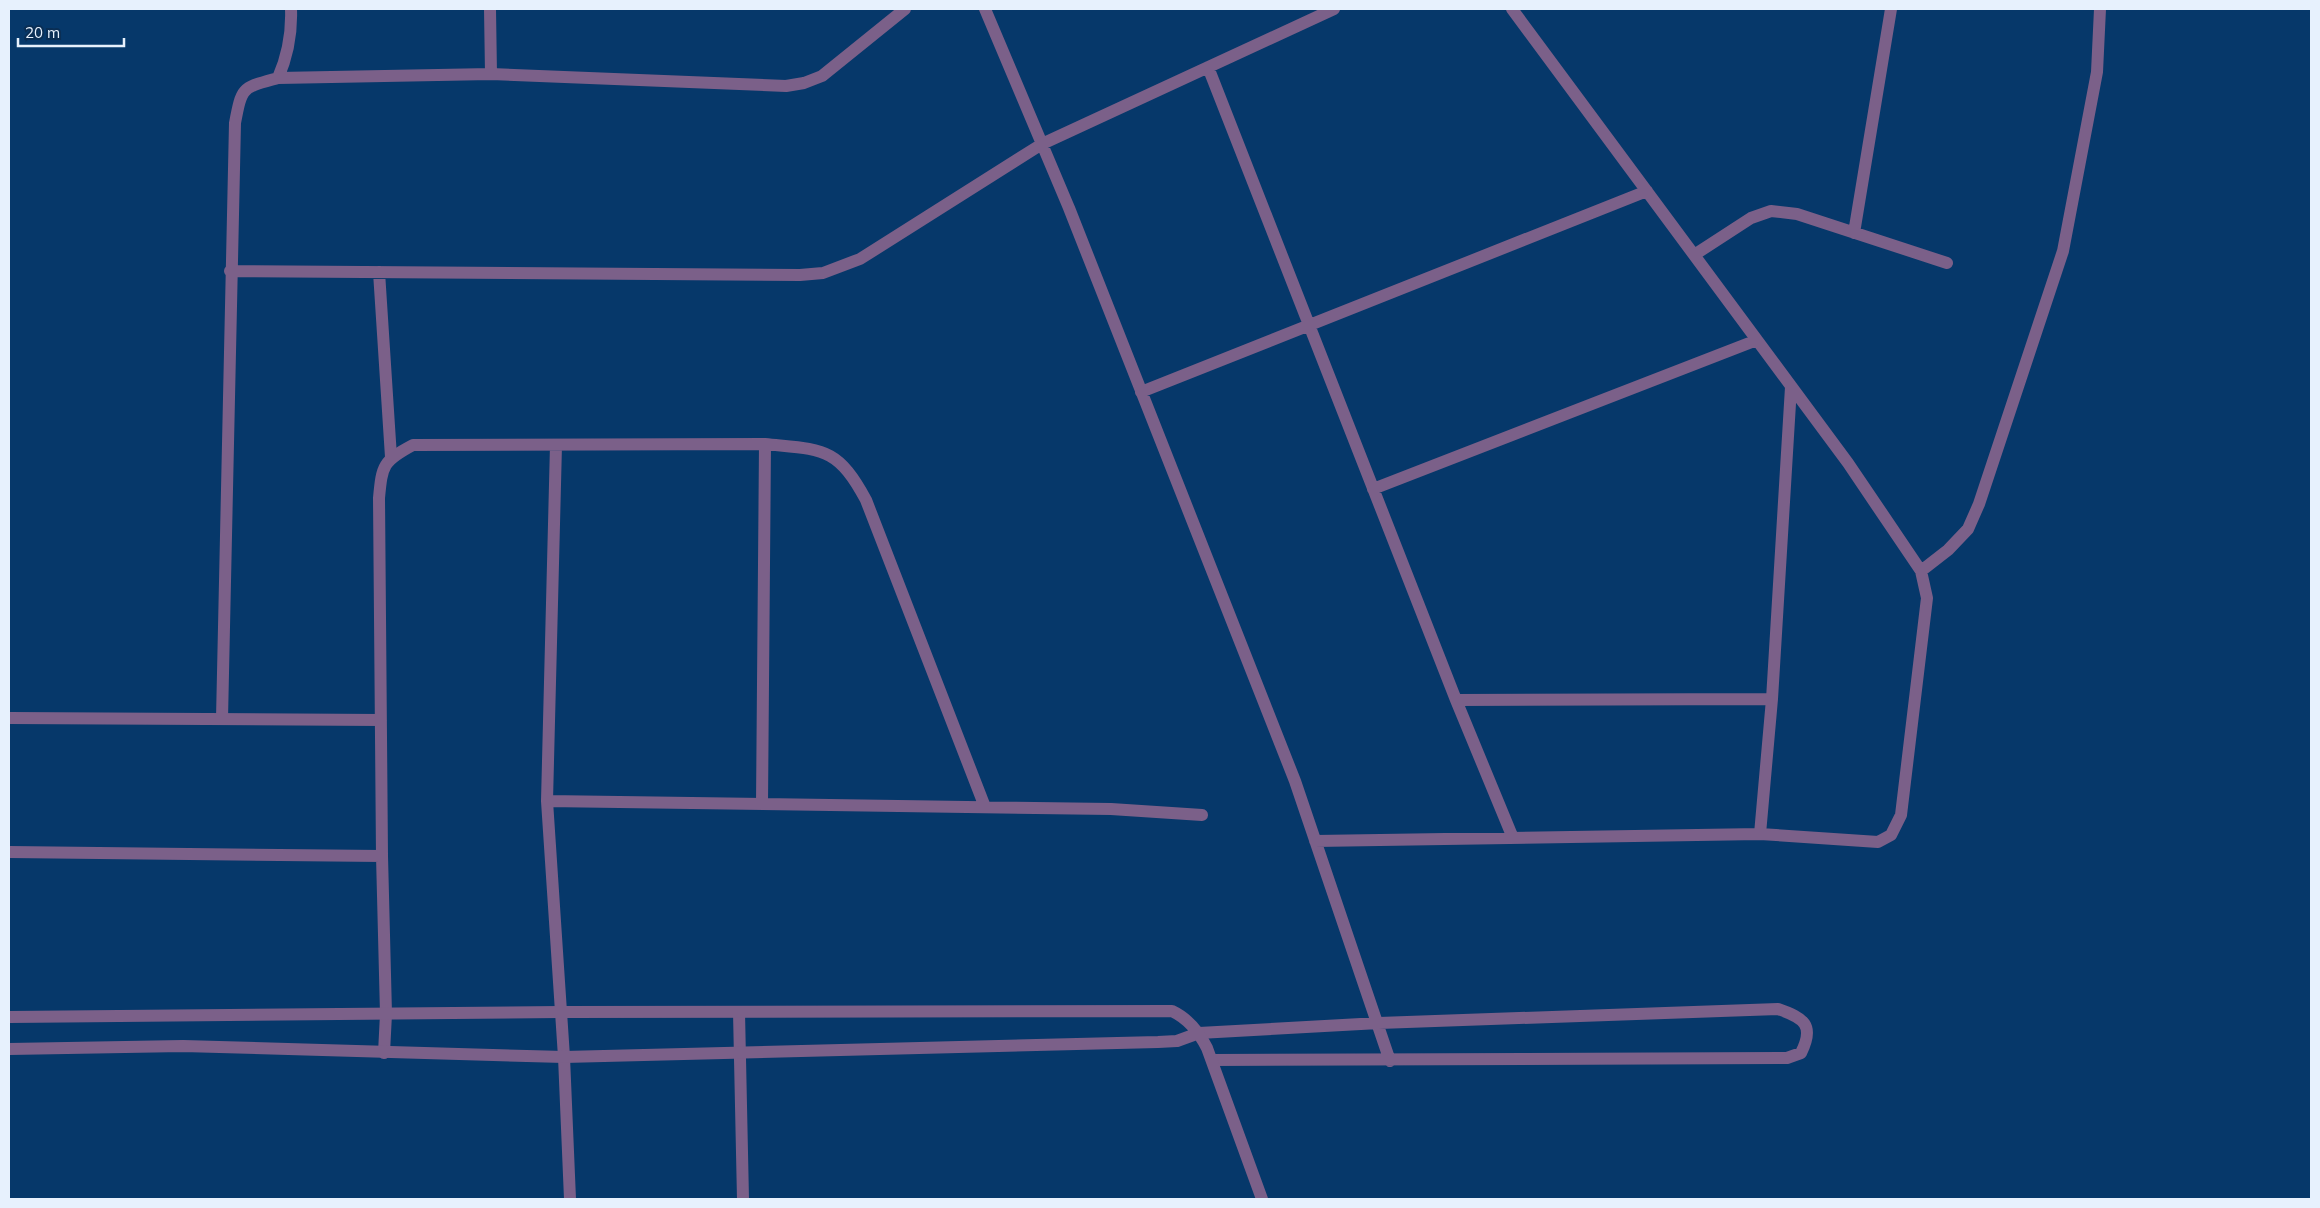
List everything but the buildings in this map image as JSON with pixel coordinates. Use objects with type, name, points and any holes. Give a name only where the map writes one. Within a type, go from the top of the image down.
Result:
[{"type":"street","points":[[278,78],[287,59],[292,31],[291,9]]},
{"type":"street","points":[[490,9],[491,74]]},
{"type":"street","points":[[222,719],[230,271],[235,124],[240,97],[248,86],[278,78],[491,74],[786,86],[804,83],[822,76],[905,9]]},
{"type":"street","points":[[985,9],[1042,144],[1295,781],[1379,1023],[1390,1060]]},
{"type":"street","points":[[230,271],[823,273],[860,259],[1042,144],[1334,9]]},
{"type":"street","points":[[1315,841],[1760,834],[1878,842],[1891,835],[1901,815],[1927,598],[1921,571],[1848,463],[1512,9]]},
{"type":"street","points":[[1854,233],[1891,9]]},
{"type":"street","points":[[1921,571],[1948,550],[1968,529],[1979,504],[2064,251],[2097,72],[2100,9]]},
{"type":"street","points":[[1208,66],[1456,700],[1513,838]]},
{"type":"street","points":[[1141,392],[1647,191]]},
{"type":"street","points":[[1694,255],[1752,218],[1772,211],[1797,214],[1947,263]]},
{"type":"street","points":[[379,272],[391,457]]},
{"type":"street","points":[[1373,489],[1756,340]]},
{"type":"street","points":[[1760,834],[1772,699],[1791,386]]},
{"type":"street","points":[[762,804],[765,444]]},
{"type":"street","points":[[384,1053],[386,1014],[382,856],[379,498],[381,473],[391,457],[413,445],[765,444],[815,449],[835,458],[853,476],[866,500],[986,807]]},
{"type":"street","points":[[556,445],[547,801],[564,1057],[570,1199]]},
{"type":"street","points":[[1456,700],[1772,699]]},
{"type":"street","points":[[9,718],[381,720]]},
{"type":"street","points":[[547,801],[1111,809],[1202,815]]},
{"type":"street","points":[[9,852],[382,856]]},
{"type":"street","points":[[9,1049],[183,1046],[564,1057],[741,1053],[1158,1042],[1177,1041],[1199,1033],[1379,1023],[1778,1009],[1799,1016],[1807,1028],[1808,1040],[1801,1053],[1787,1058],[1212,1060]]},
{"type":"street","points":[[9,1017],[560,1012],[1172,1011],[1182,1015],[1199,1033],[1212,1060],[1262,1199]]},
{"type":"street","points":[[739,1012],[743,1199]]}]
